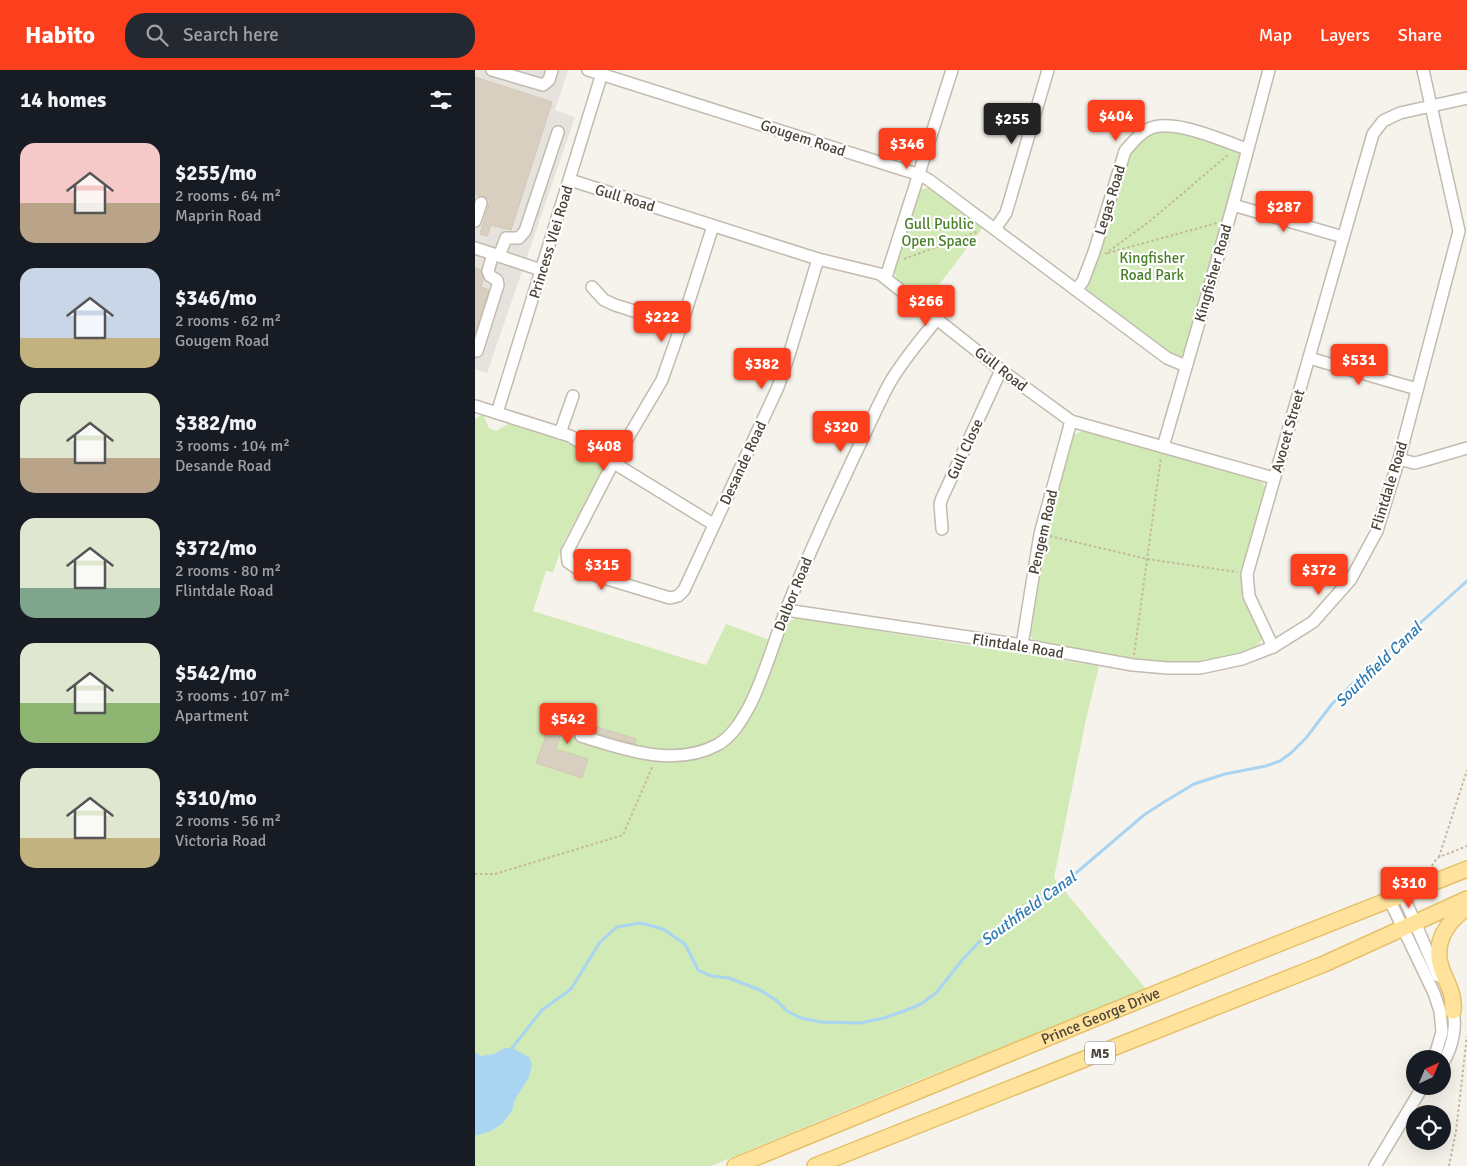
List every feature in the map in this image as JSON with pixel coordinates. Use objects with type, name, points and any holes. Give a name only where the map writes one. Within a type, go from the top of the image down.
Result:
[{"type":"main road","name":"Prince George Drive","points":[[735,1166],[1240,959],[1467,869]]},
{"type":"main road","name":"M5","points":[[815,1166],[1316,968],[1467,899]]},
{"type":"main road","points":[[1453,1011],[1453,998],[1441,967],[1439,947],[1447,926],[1467,908]]},
{"type":"street","points":[[492,70],[543,85],[546,84],[552,70]]},
{"type":"street","name":"Gougem Road","points":[[588,70],[603,72],[919,175],[929,180],[1167,358],[1186,366]]},
{"type":"street","points":[[885,277],[952,70]]},
{"type":"street","points":[[995,229],[1006,213],[1048,70]]},
{"type":"street","name":"Kingfisher Road","points":[[1163,447],[1233,205],[1269,70]]},
{"type":"street","name":"Flintdale Road","points":[[786,610],[1133,665],[1167,668],[1201,668],[1242,659],[1273,647],[1313,622],[1351,579],[1377,531],[1463,231],[1423,70]]},
{"type":"street","name":"Princess Vlei Road","points":[[497,413],[603,72]]},
{"type":"street","name":"Avocet Street","points":[[1273,647],[1249,596],[1247,574],[1373,134],[1383,121],[1400,113],[1467,98]]},
{"type":"street","name":"Legas Road","points":[[1076,290],[1099,253],[1125,151],[1136,138],[1149,128],[1162,125],[1177,126],[1247,149]]},
{"type":"street","points":[[477,351],[498,285],[497,280],[490,276],[488,271],[506,238],[519,238],[525,230],[558,132]]},
{"type":"street","name":"Gull Road","points":[[570,180],[818,259],[885,277],[1001,370],[1071,421],[1274,478]]},
{"type":"street","points":[[475,222],[481,203]]},
{"type":"street","points":[[1233,205],[1343,237]]},
{"type":"street","points":[[613,463],[662,380],[713,226]]},
{"type":"street","points":[[475,248],[541,270]]},
{"type":"street","name":"Desande Road","points":[[613,463],[567,552],[568,562],[581,571],[670,598],[678,596],[684,590],[780,381],[818,259]]},
{"type":"street","points":[[592,287],[605,300],[615,305],[681,326]]},
{"type":"street","name":"Dalbor Road","points":[[581,736],[637,753],[672,756],[700,752],[717,746],[741,722],[751,704],[786,610],[819,530],[888,386],[903,362],[937,319]]},
{"type":"street","points":[[1309,358],[1417,389]]},
{"type":"street","name":"Gull Close","points":[[942,529],[941,498],[1001,370]]},
{"type":"street","points":[[560,432],[573,396]]},
{"type":"street","points":[[475,406],[570,436],[713,524]]},
{"type":"street","name":"Pengem Road","points":[[1021,646],[1040,534],[1071,421]]},
{"type":"street","points":[[1399,459],[1414,463],[1467,448]]},
{"type":"street","points":[[1396,898],[1453,1011],[1454,1026],[1449,1050]]},
{"type":"street","points":[[1409,926],[1440,1012],[1442,1032],[1436,1050]]},
{"type":"street","points":[[1375,1166],[1418,1095]]},
{"type":"path","points":[[1099,253],[1150,221],[1229,153],[1234,144]]},
{"type":"path","points":[[1099,253],[1229,219]]},
{"type":"path","points":[[891,261],[896,262],[979,231],[984,225],[995,229]]},
{"type":"path","points":[[1133,665],[1163,447]]},
{"type":"path","points":[[1040,534],[1147,559],[1247,574]]},
{"type":"path","points":[[475,874],[495,874],[623,835],[657,755]]},
{"type":"path","points":[[1439,857],[1467,770]]},
{"type":"path","points":[[1426,875],[1439,857],[1467,846]]},
{"type":"path","points":[[1449,1166],[1456,1131],[1467,1036]]},
{"type":"shaded area","points":[[475,70],[568,70],[555,110],[575,117],[487,373],[475,369]]},
{"type":"green space","name":"Kingfisher Road Park","points":[[1162,125],[1247,149],[1186,366],[1076,290],[1125,151]]},
{"type":"green space","name":"Gull Public Open Space","points":[[931,188],[984,226],[925,303],[899,282],[894,270],[917,194],[922,189]]},
{"type":"green space","points":[[483,414],[489,428],[496,431],[510,423],[568,442],[597,459],[601,466],[601,474],[564,541],[553,572],[546,571],[533,611],[706,665],[726,624],[778,643],[786,624],[797,618],[1099,666],[1086,719],[1054,878],[1147,990],[914,1082],[711,1166],[475,1166],[475,1136],[491,1131],[502,1124],[512,1111],[515,1100],[529,1077],[505,1048],[494,1054],[480,1056],[475,1052],[475,419]]},
{"type":"green space","points":[[1082,431],[1256,479],[1263,483],[1266,489],[1242,583],[1243,595],[1262,636],[1261,641],[1255,648],[1240,655],[1209,661],[1170,663],[1114,657],[1040,644],[1034,641],[1029,633],[1042,549],[1050,513],[1073,435]]},
{"type":"water","points":[[505,1048],[512,1048],[529,1057],[532,1065],[529,1077],[515,1100],[512,1111],[502,1124],[491,1131],[475,1136],[475,1052],[480,1056],[494,1054]]},
{"type":"building","points":[[475,77],[552,102],[511,230],[491,225],[487,236],[480,234],[490,200],[483,196],[475,195]]},
{"type":"building","points":[[475,268],[481,270],[483,279],[481,287],[489,290],[475,333]]},
{"type":"building","points":[[545,711],[636,739],[635,744],[583,729],[576,730],[563,726],[556,749],[588,759],[582,778],[536,763],[551,722],[541,719]]},
{"type":"waterway","name":"Southfield Canal","points":[[512,1048],[542,1010],[571,989],[600,942],[617,927],[640,923],[663,929],[685,944],[698,970],[711,976],[729,978],[760,990],[776,1000],[787,1011],[801,1018],[821,1022],[860,1023],[884,1018],[921,1004],[937,992],[981,940],[1069,879],[1144,815],[1194,784],[1225,774],[1266,766],[1280,761],[1291,753],[1306,738],[1332,704],[1350,686],[1467,581]]}]
